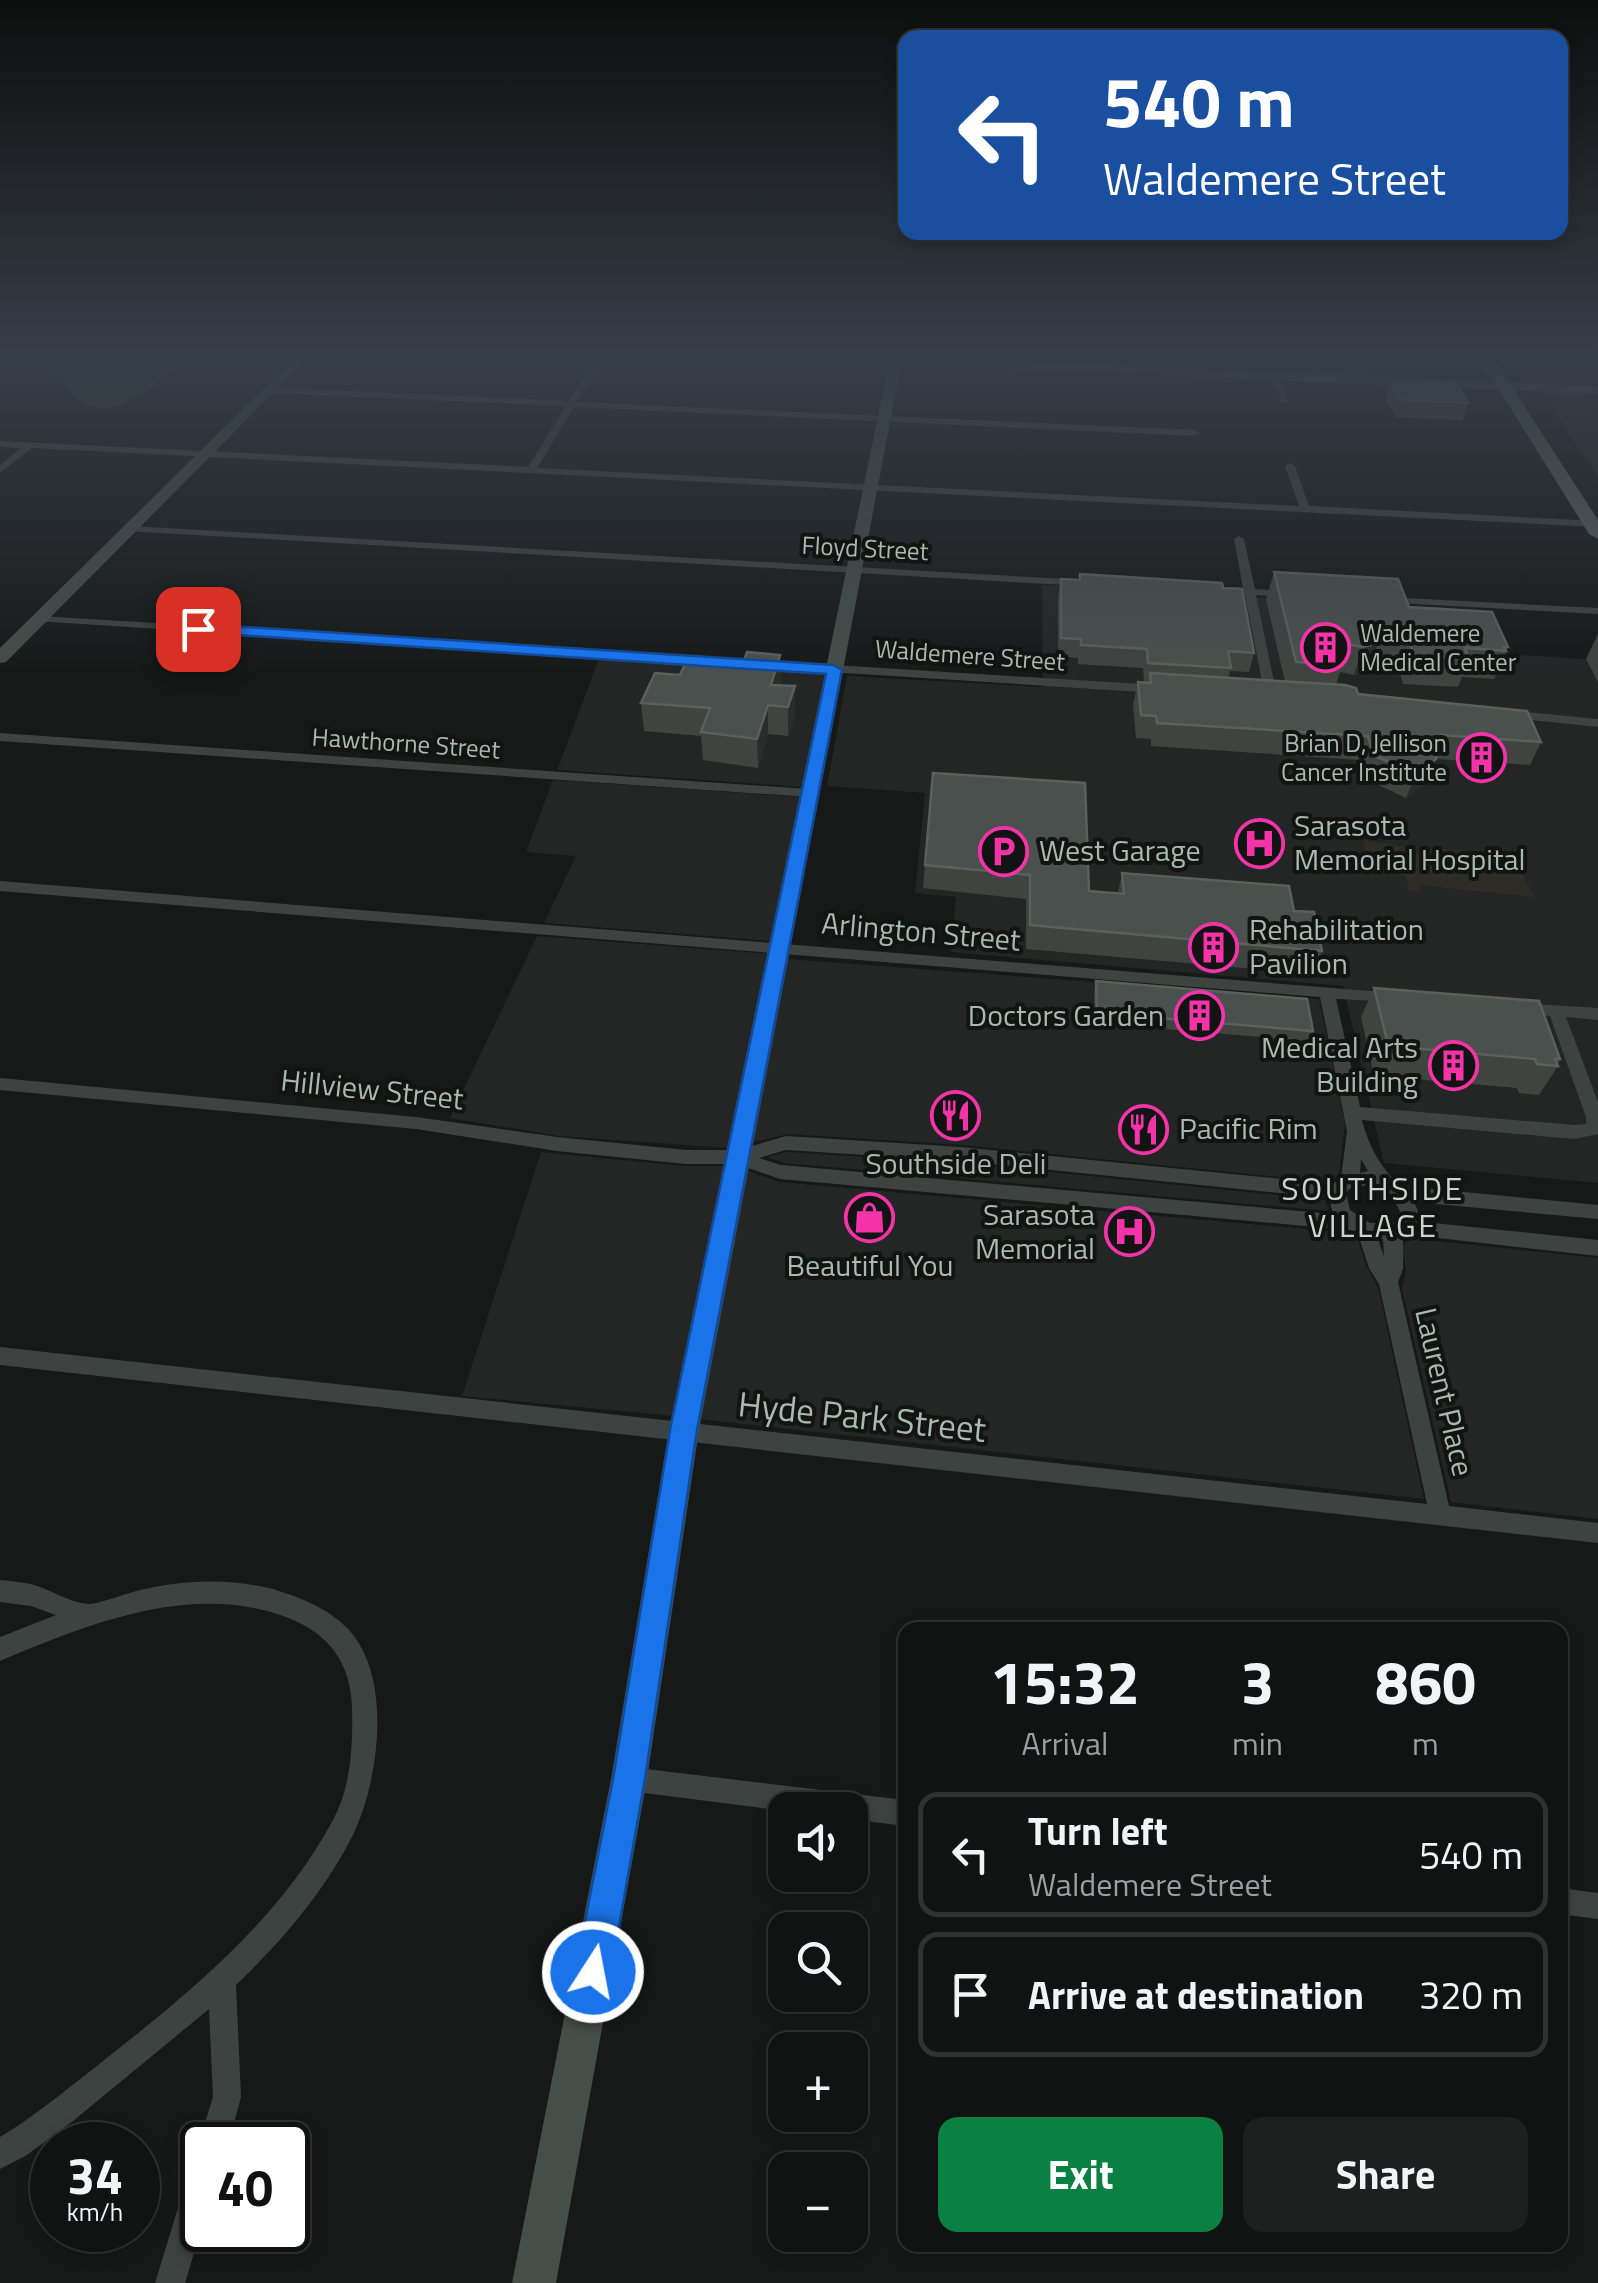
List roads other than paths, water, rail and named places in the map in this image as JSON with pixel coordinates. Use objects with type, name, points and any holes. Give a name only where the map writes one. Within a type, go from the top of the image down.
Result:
[{"type":"main road","points":[[1554,463],[1596,527]]},
{"type":"street","points":[[0,658],[196,463]]},
{"type":"street","points":[[379,463],[1596,527]]},
{"type":"street","points":[[531,470],[536,463]]},
{"type":"street","points":[[540,2282],[629,1779],[684,1430],[876,463]]},
{"type":"street","points":[[1290,466],[1305,510]]},
{"type":"street","name":"Floyd Street","points":[[130,529],[1107,584]]},
{"type":"street","points":[[1239,539],[1271,696]]},
{"type":"street","points":[[1207,590],[1305,595]]},
{"type":"street","points":[[1378,599],[1598,611]]},
{"type":"street","name":"Waldemere Street","points":[[40,619],[1177,690]]},
{"type":"street","points":[[1252,695],[1289,698]]},
{"type":"street","points":[[1491,713],[1598,723]]},
{"type":"street","name":"Hawthorne Street","points":[[0,737],[809,793]]},
{"type":"street","name":"Arlington Street","points":[[0,886],[1422,1000]]},
{"type":"street","name":"Laurent Place","points":[[1327,992],[1355,1122],[1390,1188],[1409,1211],[1397,1230],[1394,1269],[1388,1282]]},
{"type":"street","points":[[1498,1006],[1598,1014]]},
{"type":"street","points":[[1355,1122],[1586,1132],[1596,1124],[1556,1011]]},
{"type":"street","name":"Hillview Street","points":[[0,1084],[416,1123],[556,1144],[686,1156],[738,1157],[786,1142],[1343,1186]]},
{"type":"street","name":"Laurent Place","points":[[1355,1122],[1336,1203],[1359,1227],[1388,1282],[1440,1514]]},
{"type":"street","name":"Hillview Street","points":[[738,1157],[780,1172],[1359,1227]]},
{"type":"street","points":[[1343,1186],[1367,1178],[1390,1188],[1598,1212]]},
{"type":"street","points":[[1359,1227],[1598,1248]]},
{"type":"street","name":"Hyde Park Street","points":[[0,1356],[1598,1533]]},
{"type":"street","points":[[0,1591],[31,1595],[86,1614]]},
{"type":"street","points":[[0,1649],[86,1614],[156,1598],[251,1593],[275,1599],[328,1624],[352,1648],[364,1694],[364,1753],[358,1788],[344,1825],[317,1872],[222,1982],[63,2111],[0,2154]]},
{"type":"street","points":[[629,1779],[898,1812]]},
{"type":"street","points":[[1568,1902],[1598,1906]]},
{"type":"street","points":[[219,2122],[226,2097],[222,1982]]},
{"type":"street","points":[[170,2283],[180,2250]]},
{"type":"place","name":"Waldemere Medical Center","points":[[1325,647]]},
{"type":"place","name":"Brian D, Jellison Cancer Institute","points":[[1482,757]]},
{"type":"place","name":"Sarasota Memorial Hospital","points":[[1259,843]]},
{"type":"place","name":"West Garage","points":[[1004,851]]},
{"type":"place","name":"Rehabilitation Pavilion","points":[[1214,947]]},
{"type":"place","name":"Doctors Garden","points":[[1199,1016]]},
{"type":"place","name":"Medical Arts Building","points":[[1453,1065]]},
{"type":"place","name":"Southside Deli","points":[[956,1115]]},
{"type":"place","name":"Pacific Rim","points":[[1144,1129]]},
{"type":"place","name":"Beautiful You","points":[[870,1217]]},
{"type":"place","name":"Sarasota Memorial","points":[[1130,1232]]},
{"type":"district","name":"SOUTHSIDE VILLAGE","points":[[1373,1208]]}]
